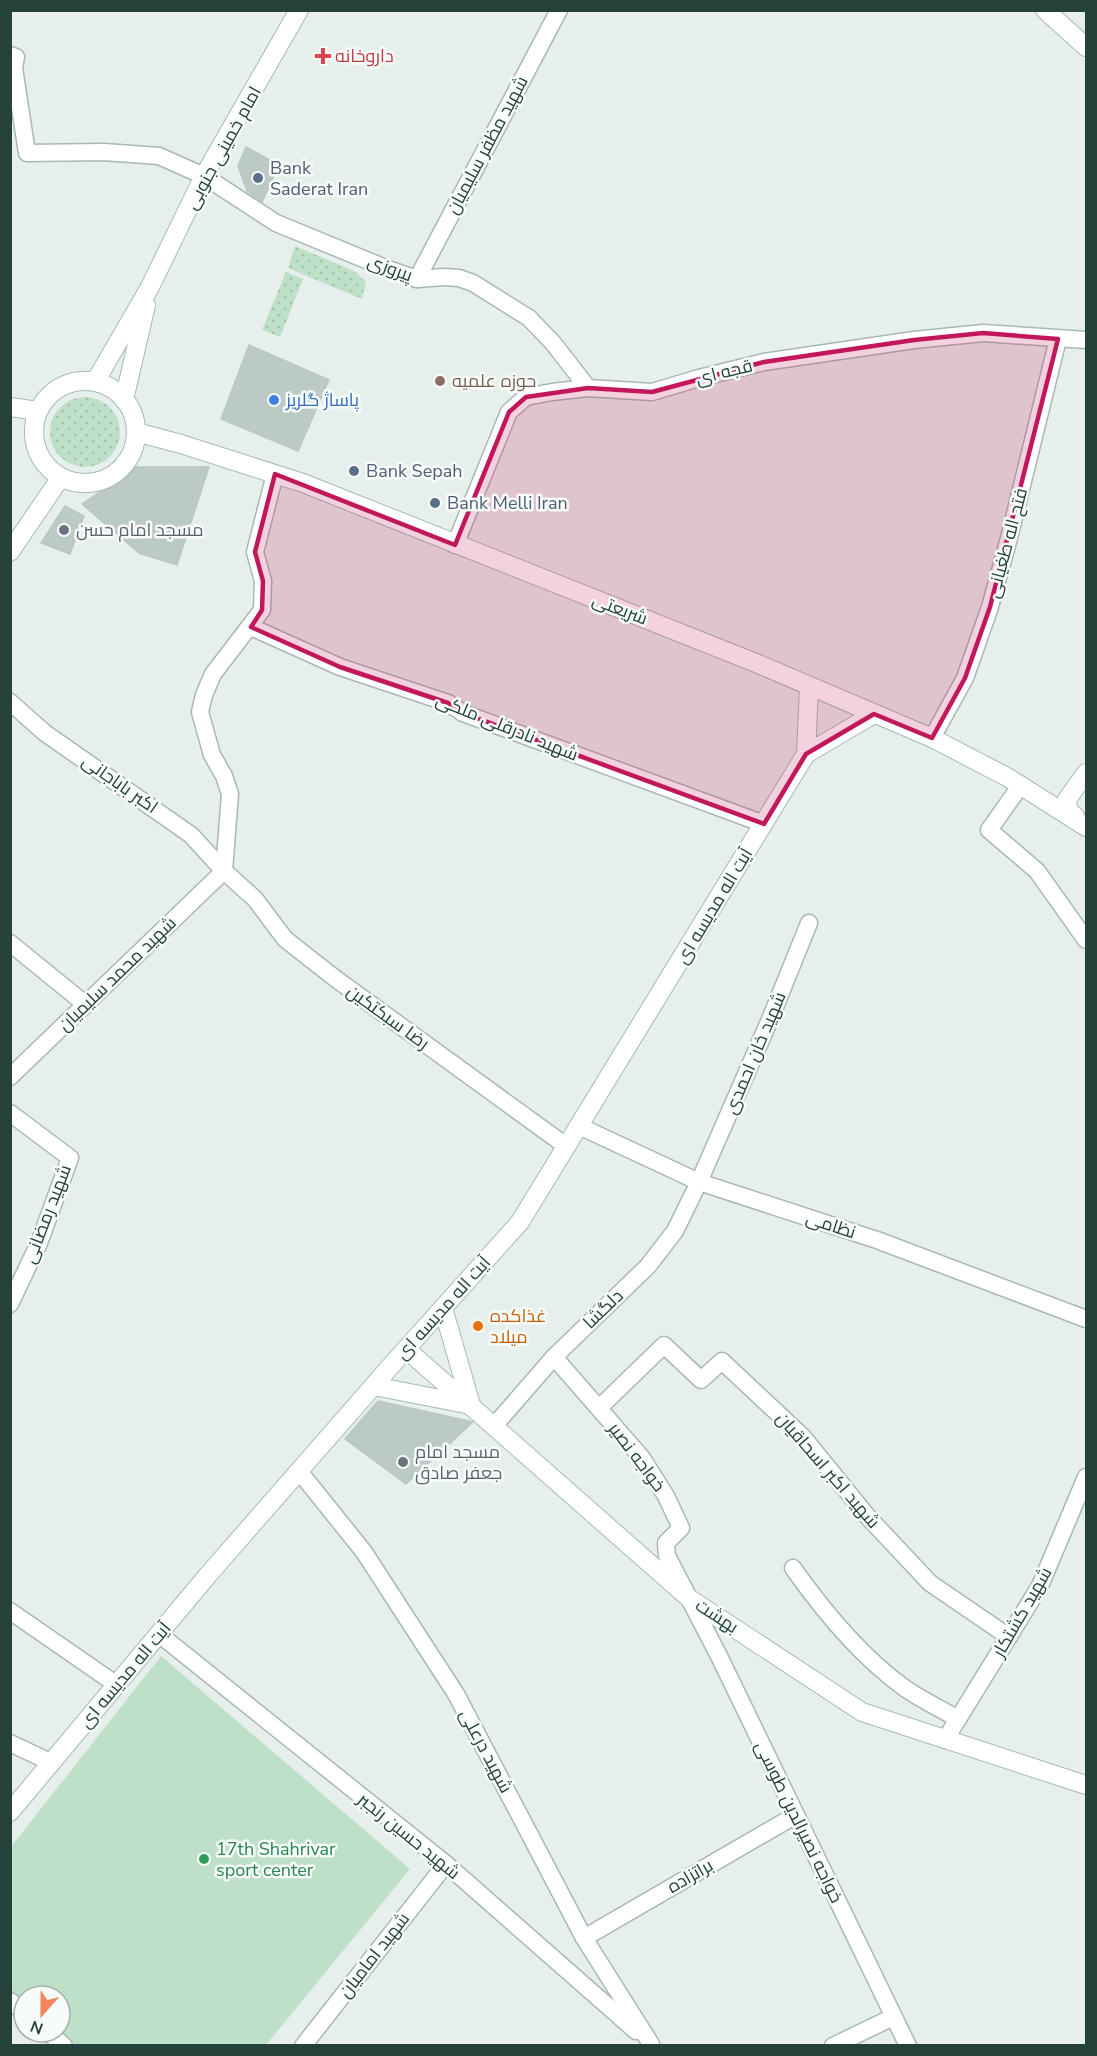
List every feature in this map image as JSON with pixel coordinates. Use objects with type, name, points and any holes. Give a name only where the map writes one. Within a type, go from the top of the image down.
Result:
[{"type":"street","name":"امام خمینی جنوبی","points":[[150,287],[204,176],[299,10]]},
{"type":"street","name":"شهید مظفر سلیمیان","points":[[417,279],[505,108],[559,10]]},
{"type":"street","points":[[1045,10],[1086,47]]},
{"type":"street","name":"پیروزی","points":[[10,55],[16,57],[14,68],[27,153],[104,152],[159,156],[204,176],[276,223],[417,279],[444,277],[473,282],[529,318],[553,343],[588,388]]},
{"type":"street","points":[[94,382],[150,287]]},
{"type":"street","points":[[124,400],[150,287]]},
{"type":"street","name":"قجه ای","points":[[455,544],[509,412],[526,397],[588,388],[652,392],[764,362],[914,340],[983,333],[1086,340]]},
{"type":"street","name":"فتح اله طغیانی","points":[[932,738],[964,678],[990,606],[1058,339]]},
{"type":"street","points":[[77,381],[94,382],[116,391],[124,400],[133,415],[136,432],[133,449],[124,464],[111,476],[95,482],[78,482],[61,477],[39,456],[34,441],[34,426],[38,411],[47,397],[61,387],[77,381]]},
{"type":"street","points":[[10,407],[38,411]]},
{"type":"street","name":"شریعتی","points":[[136,432],[303,483],[756,663],[932,738],[1082,819]]},
{"type":"street","points":[[224,871],[230,795],[224,776],[212,755],[200,712],[204,694],[213,674],[262,610],[263,581],[255,552],[275,474]]},
{"type":"street","points":[[10,552],[61,477]]},
{"type":"street","name":"شهید نادرقلی ملکی","points":[[251,627],[340,667],[448,702],[463,713],[764,824]]},
{"type":"street","points":[[806,754],[809,687]]},
{"type":"street","name":"اکبر باباجانی","points":[[10,702],[45,733],[191,835],[224,871]]},
{"type":"street","points":[[806,754],[874,714]]},
{"type":"street","name":"آیت اله مدیسه ای","points":[[10,1812],[299,1472],[520,1222],[806,754]]},
{"type":"street","points":[[1082,819],[1066,801],[1086,773]]},
{"type":"street","points":[[1022,785],[989,830],[1037,871],[1086,940]]},
{"type":"street","name":"شهید محمد سلیمیان","points":[[10,1077],[224,871]]},
{"type":"street","name":"رضا سبکتکین","points":[[224,871],[255,899],[285,939],[336,979],[566,1146]]},
{"type":"street","name":"شهید خان احمدی","points":[[699,1182],[809,923]]},
{"type":"street","points":[[10,943],[85,1004]]},
{"type":"street","name":"شهید رمضانی","points":[[10,1113],[70,1158],[39,1243],[10,1304]]},
{"type":"street","name":"نظامی","points":[[579,1126],[699,1182],[877,1240],[1086,1318]]},
{"type":"street","name":"دلگشا","points":[[494,1426],[554,1358],[648,1266],[675,1231],[699,1182]]},
{"type":"street","points":[[374,1386],[471,1405],[443,1308]]},
{"type":"street","name":"شهید اکبر اسحاقیان","points":[[599,1408],[664,1346],[700,1380],[723,1361],[803,1437],[868,1517],[930,1583],[1009,1637]]},
{"type":"street","name":"بهشت","points":[[406,1349],[690,1599],[862,1712],[1086,1785]]},
{"type":"street","name":"خواجه نصیر","points":[[554,1358],[642,1458],[666,1496],[681,1528],[666,1543],[668,1556],[690,1599]]},
{"type":"street","name":"شهید درعلی","points":[[299,1472],[364,1552],[456,1694],[584,1938],[651,2045]]},
{"type":"street","name":"شهید کشتکار","points":[[945,1740],[1040,1586],[1086,1477]]},
{"type":"street","points":[[793,1568],[815,1599],[869,1658],[906,1689],[958,1719]]},
{"type":"street","name":"خواجه نصیرالدین طوسی","points":[[690,1599],[908,2046]]},
{"type":"street","points":[[10,1611],[117,1685]]},
{"type":"street","name":"شهید حسین رنجبر","points":[[159,1634],[446,1864],[651,2045]]},
{"type":"street","points":[[10,1743],[52,1763]]},
{"type":"street","name":"براتزاده","points":[[584,1938],[796,1815]]},
{"type":"street","name":"شهید امامیان","points":[[303,2046],[446,1864]]},
{"type":"street","points":[[833,2046],[893,2017]]},
{"type":"highlighted area","points":[[983,333],[1058,339],[990,607],[965,678],[932,738],[874,714],[806,754],[764,824],[463,713],[448,703],[340,667],[251,627],[262,610],[263,581],[255,552],[275,474],[455,545],[509,412],[526,397],[588,388],[652,392],[764,362],[914,340]]},
{"type":"green space","points":[[295,246],[354,271],[366,282],[362,299],[288,268]]},
{"type":"green space","points":[[286,272],[303,279],[280,337],[262,330]]},
{"type":"green space","points":[[85,397],[98,400],[110,407],[117,419],[120,432],[117,445],[110,457],[98,464],[85,467],[72,464],[60,457],[53,445],[50,432],[53,419],[60,407],[72,400]]},
{"type":"green space","name":"17th Shahrivar sport center","points":[[161,1656],[410,1869],[266,2045],[76,2045],[72,2042],[72,1984],[12,1984],[11,1994],[10,1848]]},
{"type":"building","name":"Bank Saderat Iran","points":[[246,147],[279,165],[262,202],[247,191],[238,166]]},
{"type":"building","name":"پاساژ گلریز","points":[[249,345],[329,380],[298,451],[221,419]]},
{"type":"building","points":[[136,467],[209,467],[177,565],[139,553],[82,504]]},
{"type":"building","name":"مسجد امام حسن","points":[[65,506],[84,516],[70,554],[41,543]]},
{"type":"building","name":"مسجد امام جعفر صادق","points":[[378,1401],[473,1422],[406,1484],[345,1439]]},
{"type":"place","name":"داروخانه","points":[[323,56]]},
{"type":"place","name":"Bank Saderat Iran","points":[[258,178]]},
{"type":"place","name":"حوزه علمیه","points":[[440,381]]},
{"type":"place","name":"پاساژ گلریز","points":[[274,400]]},
{"type":"place","name":"Bank Sepah","points":[[354,471]]},
{"type":"place","name":"Bank Melli Iran","points":[[435,503]]},
{"type":"place","name":"مسجد امام حسن","points":[[64,530]]},
{"type":"place","name":"غذاکده میلاد","points":[[478,1326]]},
{"type":"place","name":"مسجد امام جعفر صادق","points":[[403,1462]]},
{"type":"place","name":"17th Shahrivar sport center","points":[[204,1859]]}]
